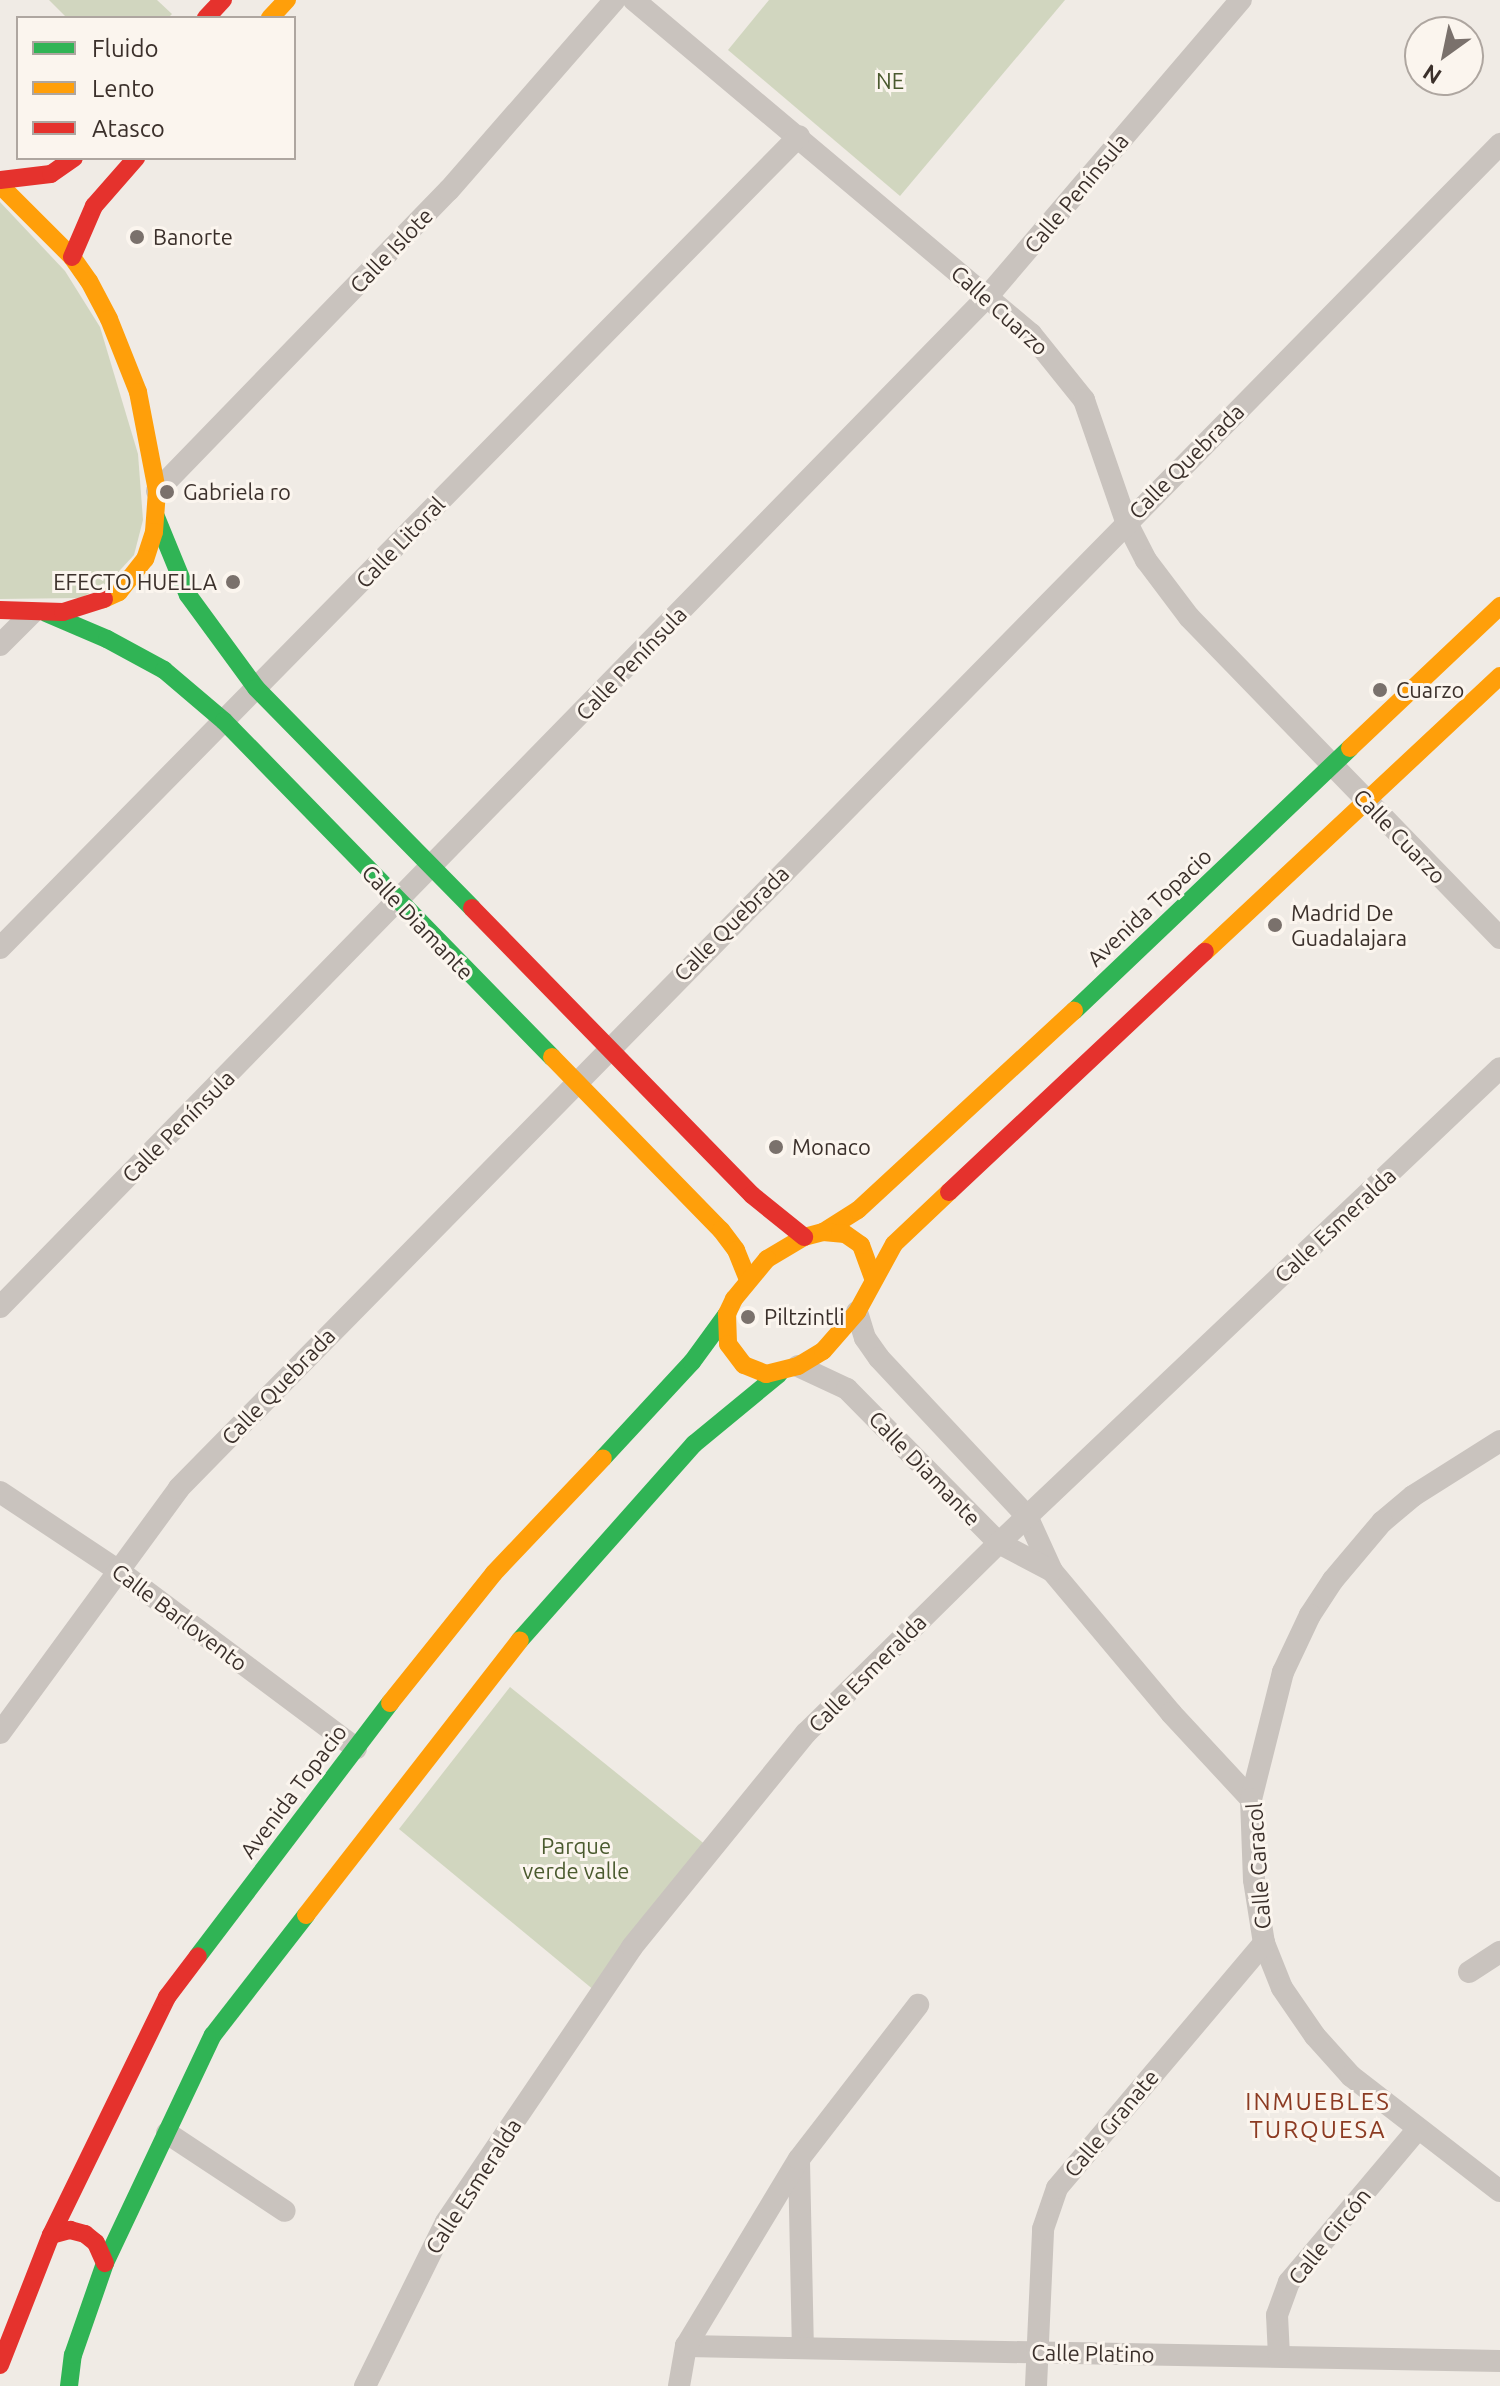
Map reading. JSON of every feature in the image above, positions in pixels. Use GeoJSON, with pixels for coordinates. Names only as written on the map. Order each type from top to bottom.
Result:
{"type":"FeatureCollection","features":[{"type":"Feature","properties":{"kind":"street"},"geometry":{"type":"LineString","coordinates":[[208,16],[223,0]]}},
{"type":"Feature","properties":{"kind":"street"},"geometry":{"type":"LineString","coordinates":[[272,16],[287,0]]}},
{"type":"Feature","properties":{"kind":"street","name":"Calle Islote"},"geometry":{"type":"LineString","coordinates":[[157,491],[449,190],[615,0]]}},
{"type":"Feature","properties":{"kind":"street","name":"Calle Cuarzo"},"geometry":{"type":"LineString","coordinates":[[634,0],[1031,334],[1084,400],[1126,521],[1146,560],[1189,617],[1500,938]]}},
{"type":"Feature","properties":{"kind":"street","name":"Calle Península"},"geometry":{"type":"LineString","coordinates":[[0,1307],[433,868],[987,297],[1241,0]]}},
{"type":"Feature","properties":{"kind":"street","name":"Calle Litoral"},"geometry":{"type":"LineString","coordinates":[[0,948],[799,136]]}},
{"type":"Feature","properties":{"kind":"street","name":"Calle Quebrada"},"geometry":{"type":"LineString","coordinates":[[0,1733],[179,1488],[607,1049],[1500,144]]}},
{"type":"Feature","properties":{"kind":"street"},"geometry":{"type":"LineString","coordinates":[[0,182],[51,174],[71,160]]}},
{"type":"Feature","properties":{"kind":"street"},"geometry":{"type":"LineString","coordinates":[[72,257],[94,206],[134,160]]}},
{"type":"Feature","properties":{"kind":"street"},"geometry":{"type":"LineString","coordinates":[[0,182],[72,257],[89,281],[125,354],[141,404],[157,491],[156,517],[145,559],[119,592],[81,608],[39,613],[0,610]]}},
{"type":"Feature","properties":{"kind":"street"},"geometry":{"type":"LineString","coordinates":[[156,517],[188,595],[256,688],[752,1195],[804,1237]]}},
{"type":"Feature","properties":{"kind":"street","name":"Avenida Topacio"},"geometry":{"type":"LineString","coordinates":[[823,1232],[858,1210],[1006,1076],[1500,606]]}},
{"type":"Feature","properties":{"kind":"street"},"geometry":{"type":"LineString","coordinates":[[0,645],[39,613]]}},
{"type":"Feature","properties":{"kind":"street","name":"Calle Diamante"},"geometry":{"type":"LineString","coordinates":[[39,613],[107,639],[164,670],[224,721],[574,1083],[721,1230],[736,1250],[748,1280]]}},
{"type":"Feature","properties":{"kind":"street"},"geometry":{"type":"LineString","coordinates":[[69,2386],[73,2355],[105,2263],[213,2035],[499,1665],[694,1444],[788,1370],[823,1351],[857,1312],[894,1244],[1500,676]]}},
{"type":"Feature","properties":{"kind":"street","name":"Calle Esmeralda"},"geometry":{"type":"LineString","coordinates":[[365,2386],[446,2222],[632,1947],[806,1733],[1027,1516],[1500,1068]]}},
{"type":"Feature","properties":{"kind":"street"},"geometry":{"type":"LineString","coordinates":[[788,1370],[755,1371],[734,1355],[728,1344],[727,1314],[748,1280],[767,1259],[804,1237],[823,1232],[845,1234],[861,1245],[869,1259],[873,1278]]}},
{"type":"Feature","properties":{"kind":"street","name":"Calle Diamante"},"geometry":{"type":"LineString","coordinates":[[857,1312],[865,1338],[879,1358],[1027,1516],[1052,1571],[1171,1713],[1251,1799]]}},
{"type":"Feature","properties":{"kind":"street","name":"Avenida Topacio"},"geometry":{"type":"LineString","coordinates":[[2,2351],[51,2235],[167,1997],[484,1584],[652,1407],[692,1362],[727,1314]]}},
{"type":"Feature","properties":{"kind":"street","name":"Calle Diamante"},"geometry":{"type":"LineString","coordinates":[[788,1370],[847,1389],[999,1543],[1052,1571]]}},
{"type":"Feature","properties":{"kind":"street","name":"Calle Caracol"},"geometry":{"type":"LineString","coordinates":[[1500,1441],[1413,1496],[1382,1522],[1333,1580],[1310,1615],[1283,1672],[1251,1799],[1254,1880],[1264,1943],[1282,1988],[1315,2036],[1351,2076],[1417,2130],[1500,2191]]}},
{"type":"Feature","properties":{"kind":"street","name":"Calle Barlovento"},"geometry":{"type":"LineString","coordinates":[[0,1492],[119,1571],[356,1748]]}},
{"type":"Feature","properties":{"kind":"street","name":"Calle Granate"},"geometry":{"type":"LineString","coordinates":[[1036,2386],[1043,2229],[1057,2188],[1264,1943]]}},
{"type":"Feature","properties":{"kind":"street"},"geometry":{"type":"LineString","coordinates":[[1469,1972],[1500,1952]]}},
{"type":"Feature","properties":{"kind":"street"},"geometry":{"type":"LineString","coordinates":[[679,2386],[686,2346],[799,2159],[918,2005]]}},
{"type":"Feature","properties":{"kind":"street","name":"Calle Circón"},"geometry":{"type":"LineString","coordinates":[[1279,2356],[1277,2315],[1289,2282],[1417,2130]]}},
{"type":"Feature","properties":{"kind":"street"},"geometry":{"type":"LineString","coordinates":[[167,2133],[285,2211]]}},
{"type":"Feature","properties":{"kind":"street"},"geometry":{"type":"LineString","coordinates":[[799,2159],[803,2348]]}},
{"type":"Feature","properties":{"kind":"street"},"geometry":{"type":"LineString","coordinates":[[51,2235],[70,2230],[85,2234],[96,2243],[105,2263]]}},
{"type":"Feature","properties":{"kind":"street","name":"Calle Platino"},"geometry":{"type":"LineString","coordinates":[[686,2346],[1500,2361]]}},
{"type":"Feature","properties":{"kind":"green space"},"geometry":{"type":"Polygon","coordinates":[[[49,0],[157,0],[172,14],[170,16],[65,16],[49,0]]]}},
{"type":"Feature","properties":{"kind":"green space","name":"NE"},"geometry":{"type":"Polygon","coordinates":[[[769,0],[1065,0],[900,196],[728,50],[769,0]]]}},
{"type":"Feature","properties":{"kind":"green space"},"geometry":{"type":"Polygon","coordinates":[[[0,202],[65,271],[100,327],[138,454],[143,520],[134,555],[110,581],[81,598],[0,599],[0,202]]]}},
{"type":"Feature","properties":{"kind":"green space","name":"Parque verde valle"},"geometry":{"type":"Polygon","coordinates":[[[510,1687],[712,1850],[595,1991],[399,1829],[510,1687]]]}},
{"type":"Feature","properties":{"kind":"traffic: fast"},"geometry":{"type":"LineString","coordinates":[[156,517],[188,595],[256,688],[472,908]]}},
{"type":"Feature","properties":{"kind":"traffic: fast"},"geometry":{"type":"LineString","coordinates":[[46,613],[107,639],[164,670],[224,721],[552,1057]]}},
{"type":"Feature","properties":{"kind":"traffic: fast"},"geometry":{"type":"LineString","coordinates":[[1074,1011],[1350,748]]}},
{"type":"Feature","properties":{"kind":"traffic: fast"},"geometry":{"type":"LineString","coordinates":[[603,1458],[692,1362],[727,1314]]}},
{"type":"Feature","properties":{"kind":"traffic: fast"},"geometry":{"type":"LineString","coordinates":[[520,1640],[694,1444],[779,1374]]}},
{"type":"Feature","properties":{"kind":"traffic: fast"},"geometry":{"type":"LineString","coordinates":[[198,1956],[390,1703]]}},
{"type":"Feature","properties":{"kind":"traffic: fast"},"geometry":{"type":"LineString","coordinates":[[69,2386],[73,2355],[105,2263],[213,2035],[306,1915]]}},
{"type":"Feature","properties":{"kind":"traffic: slow"},"geometry":{"type":"LineString","coordinates":[[272,16],[287,0]]}},
{"type":"Feature","properties":{"kind":"traffic: slow"},"geometry":{"type":"LineString","coordinates":[[0,185],[72,257],[89,281],[109,319],[138,392],[157,491],[154,532],[145,559],[119,592],[104,599]]}},
{"type":"Feature","properties":{"kind":"traffic: slow"},"geometry":{"type":"LineString","coordinates":[[1350,748],[1500,606]]}},
{"type":"Feature","properties":{"kind":"traffic: slow"},"geometry":{"type":"LineString","coordinates":[[1205,952],[1500,676]]}},
{"type":"Feature","properties":{"kind":"traffic: slow"},"geometry":{"type":"LineString","coordinates":[[823,1232],[858,1210],[1074,1011]]}},
{"type":"Feature","properties":{"kind":"traffic: slow"},"geometry":{"type":"LineString","coordinates":[[552,1057],[721,1230],[736,1250],[748,1280]]}},
{"type":"Feature","properties":{"kind":"traffic: slow"},"geometry":{"type":"LineString","coordinates":[[873,1278],[861,1245],[845,1234],[823,1232],[804,1237],[767,1259],[734,1299],[727,1314],[728,1344],[744,1365],[766,1374],[798,1366],[823,1351],[857,1312],[894,1244],[949,1192]]}},
{"type":"Feature","properties":{"kind":"traffic: slow"},"geometry":{"type":"LineString","coordinates":[[390,1703],[494,1573],[603,1458]]}},
{"type":"Feature","properties":{"kind":"traffic: slow"},"geometry":{"type":"LineString","coordinates":[[306,1915],[520,1640]]}},
{"type":"Feature","properties":{"kind":"traffic: jam"},"geometry":{"type":"LineString","coordinates":[[208,16],[223,0]]}},
{"type":"Feature","properties":{"kind":"traffic: jam"},"geometry":{"type":"LineString","coordinates":[[0,180],[51,174],[71,160]]}},
{"type":"Feature","properties":{"kind":"traffic: jam"},"geometry":{"type":"LineString","coordinates":[[72,257],[94,206],[134,160]]}},
{"type":"Feature","properties":{"kind":"traffic: jam"},"geometry":{"type":"LineString","coordinates":[[0,610],[63,612],[104,599]]}},
{"type":"Feature","properties":{"kind":"traffic: jam"},"geometry":{"type":"LineString","coordinates":[[472,908],[752,1195],[804,1237]]}},
{"type":"Feature","properties":{"kind":"traffic: jam"},"geometry":{"type":"LineString","coordinates":[[949,1192],[1205,952]]}},
{"type":"Feature","properties":{"kind":"traffic: jam"},"geometry":{"type":"LineString","coordinates":[[0,2365],[51,2235],[167,1997],[198,1956]]}},
{"type":"Feature","properties":{"kind":"traffic: jam"},"geometry":{"type":"LineString","coordinates":[[51,2235],[70,2230],[85,2234],[96,2243],[105,2263]]}},
{"type":"Feature","properties":{"kind":"place","name":"Banorte"},"geometry":{"type":"Point","coordinates":[137,237]}},
{"type":"Feature","properties":{"kind":"place","name":"Gabriela ro"},"geometry":{"type":"Point","coordinates":[167,492]}},
{"type":"Feature","properties":{"kind":"place","name":"EFECTO HUELLA"},"geometry":{"type":"Point","coordinates":[233,582]}},
{"type":"Feature","properties":{"kind":"place","name":"Cuarzo"},"geometry":{"type":"Point","coordinates":[1380,690]}},
{"type":"Feature","properties":{"kind":"place","name":"Madrid De Guadalajara"},"geometry":{"type":"Point","coordinates":[1275,925]}},
{"type":"Feature","properties":{"kind":"place","name":"Monaco"},"geometry":{"type":"Point","coordinates":[776,1147]}},
{"type":"Feature","properties":{"kind":"place","name":"Piltzintli"},"geometry":{"type":"Point","coordinates":[748,1317]}},
{"type":"Feature","properties":{"kind":"district","name":"INMUEBLES TURQUESA"},"geometry":{"type":"Point","coordinates":[1318,2116]}}]}
